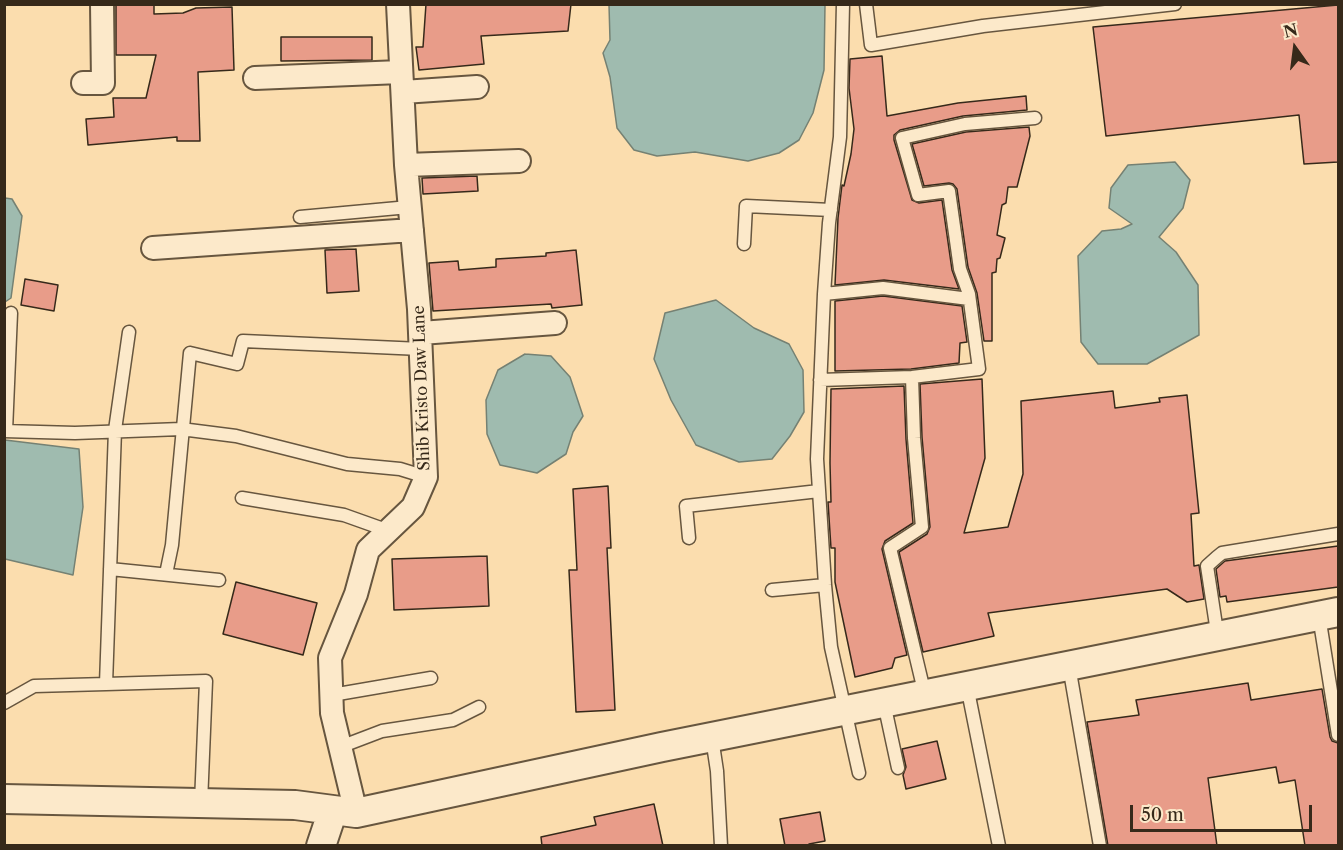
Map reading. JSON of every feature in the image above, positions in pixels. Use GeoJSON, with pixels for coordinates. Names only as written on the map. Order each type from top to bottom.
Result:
{"type":"FeatureCollection","features":[{"type":"Feature","properties":{"kind":"street"},"geometry":{"type":"LineString","coordinates":[[83,83],[103,84],[102,4]]}},
{"type":"Feature","properties":{"kind":"street","name":"Shib Kristo Daw Lane"},"geometry":{"type":"LineString","coordinates":[[344,811],[340,747],[332,713],[330,658],[356,594],[368,550],[413,507],[426,477],[421,341],[406,165],[398,4]]}},
{"type":"Feature","properties":{"kind":"street"},"geometry":{"type":"LineString","coordinates":[[255,78],[402,82],[477,87]]}},
{"type":"Feature","properties":{"kind":"street"},"geometry":{"type":"LineString","coordinates":[[406,165],[519,161]]}},
{"type":"Feature","properties":{"kind":"street"},"geometry":{"type":"LineString","coordinates":[[153,248],[412,230]]}},
{"type":"Feature","properties":{"kind":"street"},"geometry":{"type":"LineString","coordinates":[[421,341],[555,323]]}},
{"type":"Feature","properties":{"kind":"street"},"geometry":{"type":"LineString","coordinates":[[4,799],[295,805],[344,811],[1329,614]]}},
{"type":"Feature","properties":{"kind":"street"},"geometry":{"type":"LineString","coordinates":[[321,846],[344,811]]}},
{"type":"Feature","properties":{"kind":"lane"},"geometry":{"type":"LineString","coordinates":[[843,4],[840,137],[824,294],[818,459],[831,647],[860,773]]}},
{"type":"Feature","properties":{"kind":"lane"},"geometry":{"type":"LineString","coordinates":[[866,4],[871,45],[983,26],[1175,4]]}},
{"type":"Feature","properties":{"kind":"lane"},"geometry":{"type":"LineString","coordinates":[[820,380],[912,377],[979,369],[969,299],[960,270],[949,191],[918,195],[902,138],[965,124],[1035,118]]}},
{"type":"Feature","properties":{"kind":"lane"},"geometry":{"type":"LineString","coordinates":[[744,244],[746,206],[831,210]]}},
{"type":"Feature","properties":{"kind":"lane"},"geometry":{"type":"LineString","coordinates":[[300,217],[409,207]]}},
{"type":"Feature","properties":{"kind":"lane"},"geometry":{"type":"LineString","coordinates":[[824,294],[884,288],[969,299]]}},
{"type":"Feature","properties":{"kind":"lane"},"geometry":{"type":"LineString","coordinates":[[11,313],[5,431],[75,433],[181,429],[236,436],[347,464],[400,469],[426,477]]}},
{"type":"Feature","properties":{"kind":"lane"},"geometry":{"type":"LineString","coordinates":[[106,684],[115,430],[129,332]]}},
{"type":"Feature","properties":{"kind":"lane"},"geometry":{"type":"LineString","coordinates":[[166,574],[172,545],[181,429],[190,353],[237,364],[243,341],[421,341]]}},
{"type":"Feature","properties":{"kind":"lane"},"geometry":{"type":"LineString","coordinates":[[912,377],[914,438],[922,527],[890,548],[925,695]]}},
{"type":"Feature","properties":{"kind":"lane"},"geometry":{"type":"LineString","coordinates":[[688,538],[686,506],[819,490]]}},
{"type":"Feature","properties":{"kind":"lane"},"geometry":{"type":"LineString","coordinates":[[242,498],[344,515],[389,531]]}},
{"type":"Feature","properties":{"kind":"lane"},"geometry":{"type":"LineString","coordinates":[[1220,636],[1217,632],[1207,566],[1217,557],[1222,553],[1338,534]]}},
{"type":"Feature","properties":{"kind":"lane"},"geometry":{"type":"LineString","coordinates":[[110,569],[219,580]]}},
{"type":"Feature","properties":{"kind":"lane"},"geometry":{"type":"LineString","coordinates":[[772,590],[825,585]]}},
{"type":"Feature","properties":{"kind":"lane"},"geometry":{"type":"LineString","coordinates":[[1329,614],[1338,735]]}},
{"type":"Feature","properties":{"kind":"lane"},"geometry":{"type":"LineString","coordinates":[[1069,666],[1100,846]]}},
{"type":"Feature","properties":{"kind":"lane"},"geometry":{"type":"LineString","coordinates":[[332,695],[431,678]]}},
{"type":"Feature","properties":{"kind":"lane"},"geometry":{"type":"LineString","coordinates":[[4,703],[34,686],[206,681],[201,803]]}},
{"type":"Feature","properties":{"kind":"lane"},"geometry":{"type":"LineString","coordinates":[[967,686],[999,846]]}},
{"type":"Feature","properties":{"kind":"lane"},"geometry":{"type":"LineString","coordinates":[[884,703],[898,768]]}},
{"type":"Feature","properties":{"kind":"lane"},"geometry":{"type":"LineString","coordinates":[[340,747],[381,731],[453,720],[479,707]]}},
{"type":"Feature","properties":{"kind":"lane"},"geometry":{"type":"LineString","coordinates":[[712,738],[717,771],[721,846]]}},
{"type":"Feature","properties":{"kind":"shaded area"},"geometry":{"type":"Polygon","coordinates":[[[609,5],[825,5],[824,70],[813,113],[799,140],[779,153],[748,161],[695,152],[657,156],[634,150],[617,128],[610,77],[603,53],[610,40],[609,5]]]}},
{"type":"Feature","properties":{"kind":"shaded area"},"geometry":{"type":"Polygon","coordinates":[[[1175,162],[1190,180],[1183,208],[1159,237],[1176,252],[1198,285],[1199,335],[1147,364],[1098,364],[1081,342],[1078,256],[1102,231],[1121,229],[1132,224],[1109,208],[1111,188],[1128,165],[1175,162]]]}},
{"type":"Feature","properties":{"kind":"shaded area"},"geometry":{"type":"Polygon","coordinates":[[[5,198],[12,199],[22,216],[11,298],[5,302],[5,198]]]}},
{"type":"Feature","properties":{"kind":"shaded area"},"geometry":{"type":"Polygon","coordinates":[[[716,300],[754,328],[789,344],[803,370],[804,412],[790,436],[772,459],[739,462],[696,445],[671,400],[654,359],[665,313],[716,300]]]}},
{"type":"Feature","properties":{"kind":"shaded area"},"geometry":{"type":"Polygon","coordinates":[[[525,354],[551,356],[570,377],[583,416],[573,432],[566,454],[537,473],[500,465],[487,434],[486,400],[498,370],[525,354]]]}},
{"type":"Feature","properties":{"kind":"shaded area"},"geometry":{"type":"Polygon","coordinates":[[[5,440],[79,449],[83,507],[73,575],[5,559],[5,440]]]}},
{"type":"Feature","properties":{"kind":"building"},"geometry":{"type":"Polygon","coordinates":[[[116,4],[154,4],[154,14],[183,13],[196,8],[232,7],[234,70],[198,72],[200,141],[177,141],[177,137],[88,145],[86,119],[114,117],[113,98],[146,98],[156,55],[116,55],[116,4]]]}},
{"type":"Feature","properties":{"kind":"building"},"geometry":{"type":"Polygon","coordinates":[[[426,4],[571,4],[568,31],[481,36],[484,64],[419,70],[416,47],[423,47],[426,4]]]}},
{"type":"Feature","properties":{"kind":"building"},"geometry":{"type":"Polygon","coordinates":[[[1338,5],[1338,162],[1304,164],[1299,115],[1106,136],[1093,27],[1338,5]]]}},
{"type":"Feature","properties":{"kind":"building"},"geometry":{"type":"Polygon","coordinates":[[[281,37],[372,37],[372,60],[281,61],[281,37]]]}},
{"type":"Feature","properties":{"kind":"building"},"geometry":{"type":"Polygon","coordinates":[[[882,56],[887,116],[958,103],[1026,96],[1027,110],[963,116],[900,130],[894,135],[912,200],[919,203],[942,200],[952,270],[959,289],[884,280],[835,285],[842,185],[844,186],[851,154],[854,129],[849,88],[850,59],[882,56]]]}},
{"type":"Feature","properties":{"kind":"building"},"geometry":{"type":"Polygon","coordinates":[[[1029,127],[1030,136],[1017,187],[1008,187],[1006,203],[1002,205],[997,235],[1005,238],[1000,258],[997,259],[996,272],[992,273],[992,341],[984,341],[977,293],[968,267],[957,189],[949,183],[924,186],[912,144],[966,132],[1029,127]]]}},
{"type":"Feature","properties":{"kind":"building"},"geometry":{"type":"Polygon","coordinates":[[[477,176],[478,191],[423,194],[422,178],[477,176]]]}},
{"type":"Feature","properties":{"kind":"building"},"geometry":{"type":"Polygon","coordinates":[[[356,249],[359,291],[327,293],[325,250],[356,249]]]}},
{"type":"Feature","properties":{"kind":"building"},"geometry":{"type":"Polygon","coordinates":[[[576,250],[582,305],[552,308],[551,304],[433,311],[429,263],[458,261],[459,270],[496,267],[496,259],[546,256],[546,253],[576,250]]]}},
{"type":"Feature","properties":{"kind":"building"},"geometry":{"type":"Polygon","coordinates":[[[25,279],[58,285],[54,311],[21,305],[25,279]]]}},
{"type":"Feature","properties":{"kind":"building"},"geometry":{"type":"Polygon","coordinates":[[[883,296],[962,306],[967,342],[960,343],[959,363],[911,369],[835,371],[835,301],[883,296]]]}},
{"type":"Feature","properties":{"kind":"building"},"geometry":{"type":"Polygon","coordinates":[[[982,379],[985,458],[964,533],[1008,527],[1023,474],[1021,401],[1113,391],[1115,408],[1160,402],[1159,398],[1187,395],[1199,513],[1191,514],[1194,566],[1199,565],[1204,599],[1187,602],[1167,589],[988,613],[994,636],[923,652],[899,552],[927,534],[930,527],[920,384],[982,379]]]}},
{"type":"Feature","properties":{"kind":"building"},"geometry":{"type":"Polygon","coordinates":[[[904,386],[913,523],[885,541],[882,549],[907,655],[895,658],[892,668],[855,677],[835,582],[835,548],[831,548],[828,502],[831,502],[831,389],[904,386]]]}},
{"type":"Feature","properties":{"kind":"building"},"geometry":{"type":"Polygon","coordinates":[[[608,486],[611,548],[607,548],[615,710],[576,712],[569,570],[577,570],[573,489],[608,486]]]}},
{"type":"Feature","properties":{"kind":"building"},"geometry":{"type":"Polygon","coordinates":[[[1338,546],[1338,587],[1227,602],[1226,596],[1220,597],[1216,569],[1225,561],[1338,546]]]}},
{"type":"Feature","properties":{"kind":"building"},"geometry":{"type":"Polygon","coordinates":[[[487,556],[489,606],[394,610],[392,559],[487,556]]]}},
{"type":"Feature","properties":{"kind":"building"},"geometry":{"type":"Polygon","coordinates":[[[236,582],[317,603],[303,655],[223,634],[236,582]]]}},
{"type":"Feature","properties":{"kind":"building"},"geometry":{"type":"Polygon","coordinates":[[[1248,683],[1251,700],[1322,689],[1330,737],[1332,741],[1338,743],[1338,846],[1305,846],[1295,780],[1279,783],[1276,767],[1208,778],[1217,846],[1108,846],[1087,722],[1139,715],[1136,700],[1248,683]]]}},
{"type":"Feature","properties":{"kind":"building"},"geometry":{"type":"Polygon","coordinates":[[[937,741],[946,779],[906,789],[903,775],[906,767],[902,749],[937,741]]]}},
{"type":"Feature","properties":{"kind":"building"},"geometry":{"type":"Polygon","coordinates":[[[654,804],[663,846],[542,846],[541,837],[596,825],[594,817],[654,804]]]}},
{"type":"Feature","properties":{"kind":"building"},"geometry":{"type":"Polygon","coordinates":[[[820,812],[825,841],[809,844],[809,846],[785,846],[780,819],[820,812]]]}}]}
